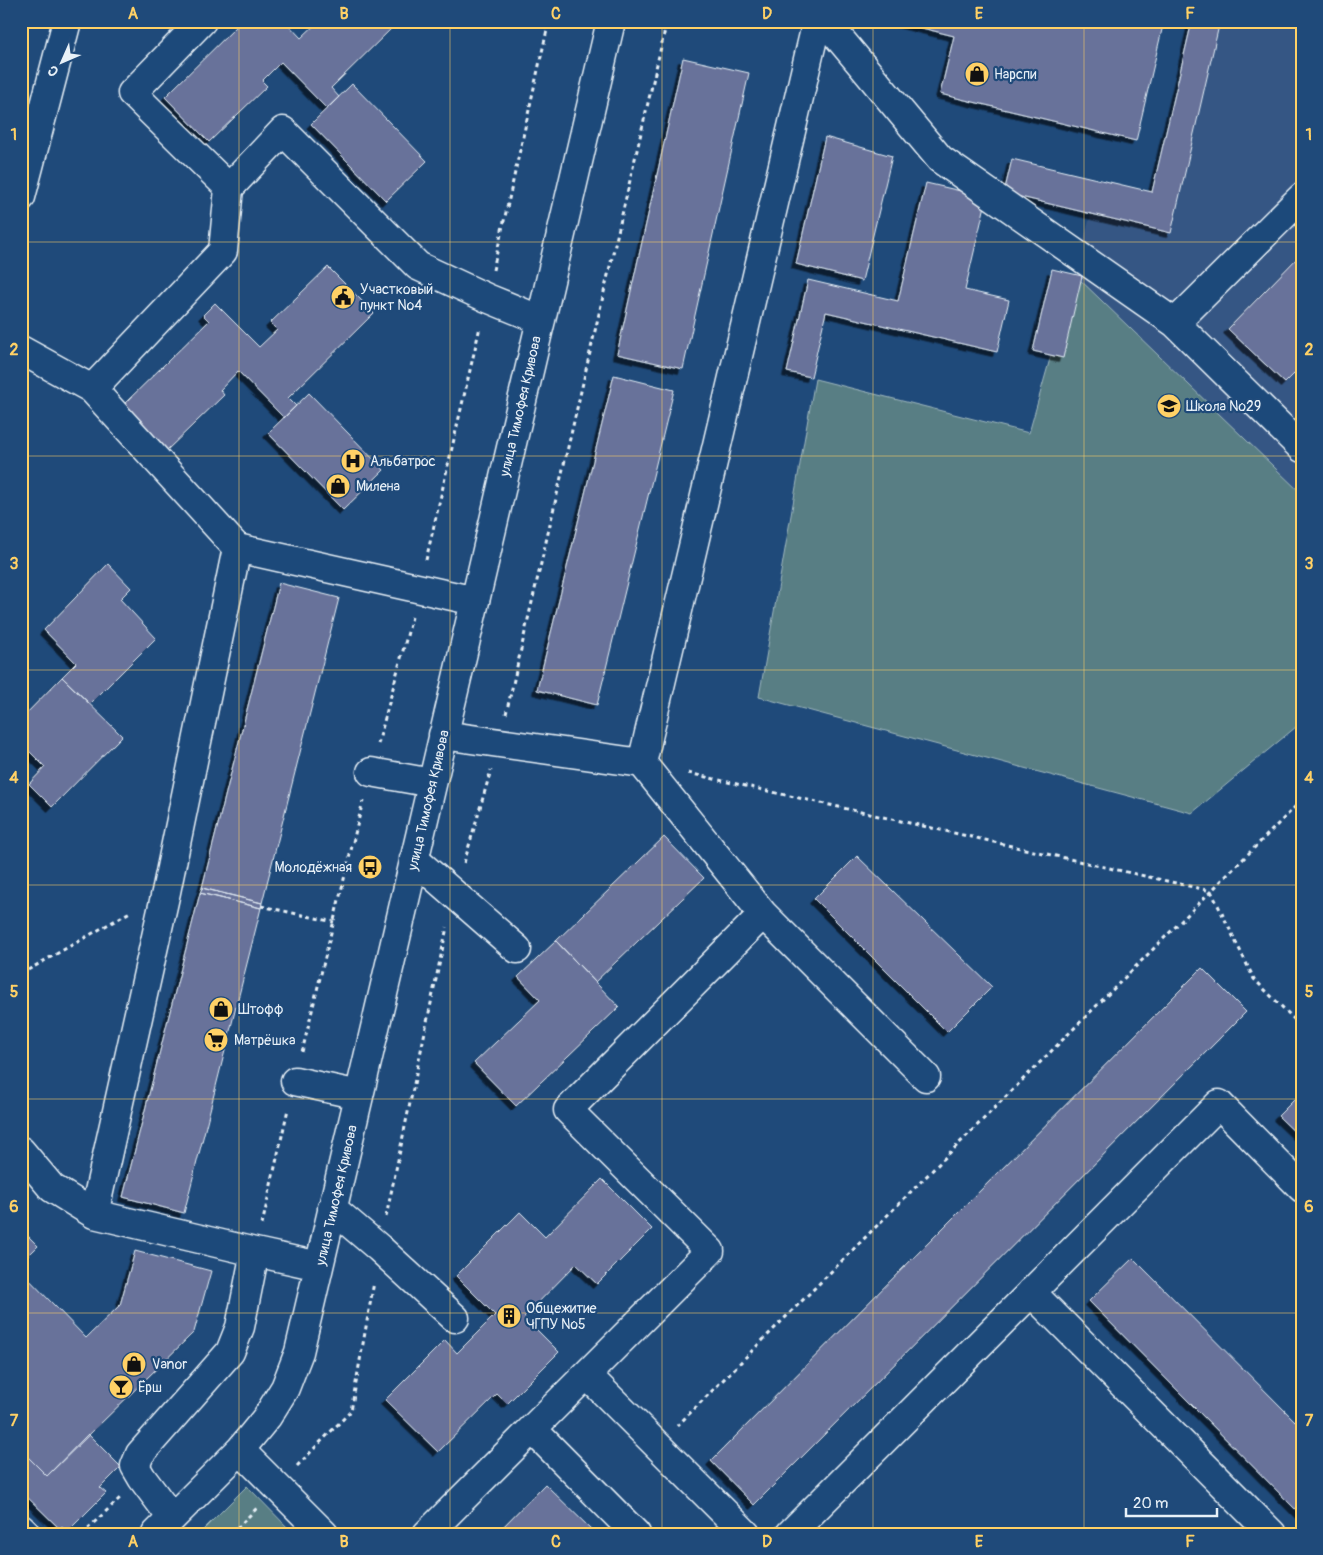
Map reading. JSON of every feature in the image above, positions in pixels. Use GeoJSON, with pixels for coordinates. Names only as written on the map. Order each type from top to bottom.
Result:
{"type":"FeatureCollection","features":[{"type":"Feature","properties":{"kind":"street"},"geometry":{"type":"LineString","coordinates":[[21,197],[68,21]]}},
{"type":"Feature","properties":{"kind":"street"},"geometry":{"type":"LineString","coordinates":[[202,21],[132,93],[229,188]]}},
{"type":"Feature","properties":{"kind":"street","name":"улица Тимофея Кривова"},"geometry":{"type":"LineString","coordinates":[[164,1526],[240,1450],[267,1417],[285,1388],[299,1352],[611,21]]}},
{"type":"Feature","properties":{"kind":"street"},"geometry":{"type":"LineString","coordinates":[[642,763],[817,21]]}},
{"type":"Feature","properties":{"kind":"street"},"geometry":{"type":"LineString","coordinates":[[825,21],[940,159],[1175,322],[1302,448]]}},
{"type":"Feature","properties":{"kind":"street"},"geometry":{"type":"LineString","coordinates":[[92,389],[223,251],[229,188],[283,131],[418,266],[487,298],[541,320]]}},
{"type":"Feature","properties":{"kind":"street"},"geometry":{"type":"LineString","coordinates":[[1175,322],[1302,198]]}},
{"type":"Feature","properties":{"kind":"street"},"geometry":{"type":"LineString","coordinates":[[21,350],[92,389],[237,548],[475,601]]}},
{"type":"Feature","properties":{"kind":"street"},"geometry":{"type":"LineString","coordinates":[[94,1214],[166,892],[237,548]]}},
{"type":"Feature","properties":{"kind":"street"},"geometry":{"type":"LineString","coordinates":[[443,736],[642,763],[763,914],[926,1077]]}},
{"type":"Feature","properties":{"kind":"street"},"geometry":{"type":"LineString","coordinates":[[370,772],[432,783]]}},
{"type":"Feature","properties":{"kind":"street"},"geometry":{"type":"LineString","coordinates":[[414,859],[517,948]]}},
{"type":"Feature","properties":{"kind":"street"},"geometry":{"type":"LineString","coordinates":[[426,1534],[710,1251],[568,1110],[763,914]]}},
{"type":"Feature","properties":{"kind":"street"},"geometry":{"type":"LineString","coordinates":[[295,1081],[359,1095]]}},
{"type":"Feature","properties":{"kind":"street"},"geometry":{"type":"LineString","coordinates":[[790,1534],[1219,1104],[1302,1188]]}},
{"type":"Feature","properties":{"kind":"street"},"geometry":{"type":"LineString","coordinates":[[21,1151],[52,1188],[94,1214],[319,1266]]}},
{"type":"Feature","properties":{"kind":"street"},"geometry":{"type":"LineString","coordinates":[[332,1208],[455,1318]]}},
{"type":"Feature","properties":{"kind":"street"},"geometry":{"type":"LineString","coordinates":[[164,1526],[135,1466],[140,1454],[230,1352],[240,1327],[255,1252]]}},
{"type":"Feature","properties":{"kind":"street"},"geometry":{"type":"LineString","coordinates":[[1031,1292],[1272,1534]]}},
{"type":"Feature","properties":{"kind":"street"},"geometry":{"type":"LineString","coordinates":[[586,1375],[746,1534]]}},
{"type":"Feature","properties":{"kind":"street"},"geometry":{"type":"LineString","coordinates":[[532,1429],[636,1534]]}},
{"type":"Feature","properties":{"kind":"street"},"geometry":{"type":"LineString","coordinates":[[240,1450],[324,1534]]}},
{"type":"Feature","properties":{"kind":"street"},"geometry":{"type":"LineString","coordinates":[[21,1529],[26,1534]]}},
{"type":"Feature","properties":{"kind":"path"},"geometry":{"type":"LineString","coordinates":[[255,1252],[370,772],[419,589],[549,21]]}},
{"type":"Feature","properties":{"kind":"path"},"geometry":{"type":"LineString","coordinates":[[642,763],[1210,891]]}},
{"type":"Feature","properties":{"kind":"path"},"geometry":{"type":"LineString","coordinates":[[658,1446],[1302,800]]}},
{"type":"Feature","properties":{"kind":"path"},"geometry":{"type":"LineString","coordinates":[[1210,891],[1254,979],[1302,1028]]}},
{"type":"Feature","properties":{"kind":"path"},"geometry":{"type":"LineString","coordinates":[[21,974],[166,892]]}},
{"type":"Feature","properties":{"kind":"path"},"geometry":{"type":"LineString","coordinates":[[261,906],[334,922]]}},
{"type":"Feature","properties":{"kind":"path"},"geometry":{"type":"LineString","coordinates":[[292,1472],[351,1412]]}},
{"type":"Feature","properties":{"kind":"path"},"geometry":{"type":"LineString","coordinates":[[82,1534],[142,1478]]}},
{"type":"Feature","properties":{"kind":"path"},"geometry":{"type":"LineString","coordinates":[[231,1534],[259,1506]]}},
{"type":"Feature","properties":{"kind":"shaded area","name":"Школа №29"},"geometry":{"type":"Polygon","coordinates":[[[1220,21],[1302,21],[1302,722],[1192,813],[759,697],[815,379],[1029,433],[1091,214],[1171,232],[1220,21]]]}},
{"type":"Feature","properties":{"kind":"green space","name":"Школа №29"},"geometry":{"type":"Polygon","coordinates":[[[1074,274],[1302,494],[1302,722],[1192,813],[759,697],[815,379],[1029,433],[1074,274]]]}},
{"type":"Feature","properties":{"kind":"green space"},"geometry":{"type":"Polygon","coordinates":[[[247,1486],[294,1534],[199,1534],[247,1486]]]}},
{"type":"Feature","properties":{"kind":"building"},"geometry":{"type":"Polygon","coordinates":[[[242,21],[285,21],[301,38],[319,21],[399,21],[331,88],[339,97],[327,109],[281,62],[262,81],[267,86],[209,142],[165,97],[242,21]]]}},
{"type":"Feature","properties":{"kind":"building"},"geometry":{"type":"Polygon","coordinates":[[[898,21],[1164,21],[1136,141],[940,94],[954,36],[898,21]]]}},
{"type":"Feature","properties":{"kind":"building"},"geometry":{"type":"Polygon","coordinates":[[[1192,21],[1220,21],[1171,233],[1004,193],[1012,159],[1152,192],[1192,21]]]}},
{"type":"Feature","properties":{"kind":"building"},"geometry":{"type":"Polygon","coordinates":[[[683,58],[749,73],[683,369],[617,354],[683,58]]]}},
{"type":"Feature","properties":{"kind":"building"},"geometry":{"type":"Polygon","coordinates":[[[352,84],[427,161],[386,201],[311,124],[352,84]]]}},
{"type":"Feature","properties":{"kind":"building"},"geometry":{"type":"Polygon","coordinates":[[[825,137],[892,156],[862,281],[796,264],[825,137]]]}},
{"type":"Feature","properties":{"kind":"building"},"geometry":{"type":"Polygon","coordinates":[[[926,183],[987,197],[965,290],[1009,300],[997,352],[826,312],[811,377],[787,372],[808,280],[898,301],[926,183]]]}},
{"type":"Feature","properties":{"kind":"building"},"geometry":{"type":"Polygon","coordinates":[[[1302,253],[1302,366],[1285,383],[1228,329],[1302,253]]]}},
{"type":"Feature","properties":{"kind":"building"},"geometry":{"type":"Polygon","coordinates":[[[328,267],[374,313],[288,398],[296,406],[284,418],[238,371],[220,390],[224,395],[166,451],[122,406],[209,321],[203,315],[215,303],[259,347],[277,330],[270,323],[328,267]]]}},
{"type":"Feature","properties":{"kind":"building"},"geometry":{"type":"Polygon","coordinates":[[[1052,269],[1082,276],[1063,358],[1033,351],[1052,269]]]}},
{"type":"Feature","properties":{"kind":"building"},"geometry":{"type":"Polygon","coordinates":[[[614,375],[674,390],[597,705],[537,690],[614,375]]]}},
{"type":"Feature","properties":{"kind":"building"},"geometry":{"type":"Polygon","coordinates":[[[309,393],[384,470],[343,510],[268,433],[309,393]]]}},
{"type":"Feature","properties":{"kind":"building"},"geometry":{"type":"Polygon","coordinates":[[[108,564],[131,588],[120,599],[156,638],[90,704],[62,677],[76,663],[44,630],[108,564]]]}},
{"type":"Feature","properties":{"kind":"building"},"geometry":{"type":"Polygon","coordinates":[[[279,583],[339,598],[262,903],[202,888],[279,583]]]}},
{"type":"Feature","properties":{"kind":"building"},"geometry":{"type":"Polygon","coordinates":[[[62,677],[122,736],[52,807],[29,784],[45,767],[21,743],[21,719],[62,677]]]}},
{"type":"Feature","properties":{"kind":"building"},"geometry":{"type":"Polygon","coordinates":[[[664,837],[704,878],[595,982],[556,941],[664,837]]]}},
{"type":"Feature","properties":{"kind":"building"},"geometry":{"type":"Polygon","coordinates":[[[857,856],[992,987],[947,1032],[814,899],[857,856]]]}},
{"type":"Feature","properties":{"kind":"building"},"geometry":{"type":"Polygon","coordinates":[[[202,888],[262,903],[261,908],[200,893],[202,888]]]}},
{"type":"Feature","properties":{"kind":"building"},"geometry":{"type":"Polygon","coordinates":[[[200,893],[261,908],[184,1213],[123,1197],[200,893]]]}},
{"type":"Feature","properties":{"kind":"building"},"geometry":{"type":"Polygon","coordinates":[[[556,941],[619,1007],[516,1106],[474,1063],[540,1000],[518,977],[556,941]]]}},
{"type":"Feature","properties":{"kind":"building"},"geometry":{"type":"Polygon","coordinates":[[[1202,968],[1246,1012],[754,1505],[711,1461],[1202,968]]]}},
{"type":"Feature","properties":{"kind":"building"},"geometry":{"type":"Polygon","coordinates":[[[1302,1092],[1302,1139],[1278,1116],[1302,1092]]]}},
{"type":"Feature","properties":{"kind":"building","name":"Общежитие ЧГПУ №5"},"geometry":{"type":"Polygon","coordinates":[[[602,1179],[652,1229],[597,1284],[576,1264],[524,1317],[559,1352],[507,1404],[497,1394],[438,1452],[385,1400],[445,1340],[457,1353],[495,1315],[456,1276],[520,1212],[545,1237],[602,1179]]]}},
{"type":"Feature","properties":{"kind":"building"},"geometry":{"type":"Polygon","coordinates":[[[21,1229],[38,1246],[21,1263],[21,1229]]]}},
{"type":"Feature","properties":{"kind":"building"},"geometry":{"type":"Polygon","coordinates":[[[135,1251],[211,1271],[194,1332],[47,1476],[21,1450],[21,1271],[86,1338],[120,1305],[135,1251]]]}},
{"type":"Feature","properties":{"kind":"building"},"geometry":{"type":"Polygon","coordinates":[[[1133,1258],[1302,1428],[1302,1516],[1089,1301],[1133,1258]]]}},
{"type":"Feature","properties":{"kind":"building"},"geometry":{"type":"Polygon","coordinates":[[[88,1434],[121,1467],[100,1488],[106,1493],[67,1532],[62,1527],[60,1529],[21,1491],[21,1450],[47,1476],[88,1434]]]}},
{"type":"Feature","properties":{"kind":"building"},"geometry":{"type":"Polygon","coordinates":[[[545,1484],[596,1534],[496,1534],[545,1484]]]}},
{"type":"Feature","properties":{"kind":"place","name":"Нарспи"},"geometry":{"type":"Point","coordinates":[977,74]}},
{"type":"Feature","properties":{"kind":"place","name":"Участковый пункт №4"},"geometry":{"type":"Point","coordinates":[343,297]}},
{"type":"Feature","properties":{"kind":"place","name":"Школа №29"},"geometry":{"type":"Point","coordinates":[1169,406]}},
{"type":"Feature","properties":{"kind":"place","name":"Альбатрос"},"geometry":{"type":"Point","coordinates":[353,461]}},
{"type":"Feature","properties":{"kind":"place","name":"Милена"},"geometry":{"type":"Point","coordinates":[338,486]}},
{"type":"Feature","properties":{"kind":"place","name":"Молодёжная"},"geometry":{"type":"Point","coordinates":[370,867]}},
{"type":"Feature","properties":{"kind":"place","name":"Штофф"},"geometry":{"type":"Point","coordinates":[221,1009]}},
{"type":"Feature","properties":{"kind":"place","name":"Матрёшка"},"geometry":{"type":"Point","coordinates":[216,1040]}},
{"type":"Feature","properties":{"kind":"place","name":"Общежитие ЧГПУ №5"},"geometry":{"type":"Point","coordinates":[509,1316]}},
{"type":"Feature","properties":{"kind":"place","name":"Vanor"},"geometry":{"type":"Point","coordinates":[134,1364]}},
{"type":"Feature","properties":{"kind":"place","name":"Ёрш"},"geometry":{"type":"Point","coordinates":[121,1387]}}]}
